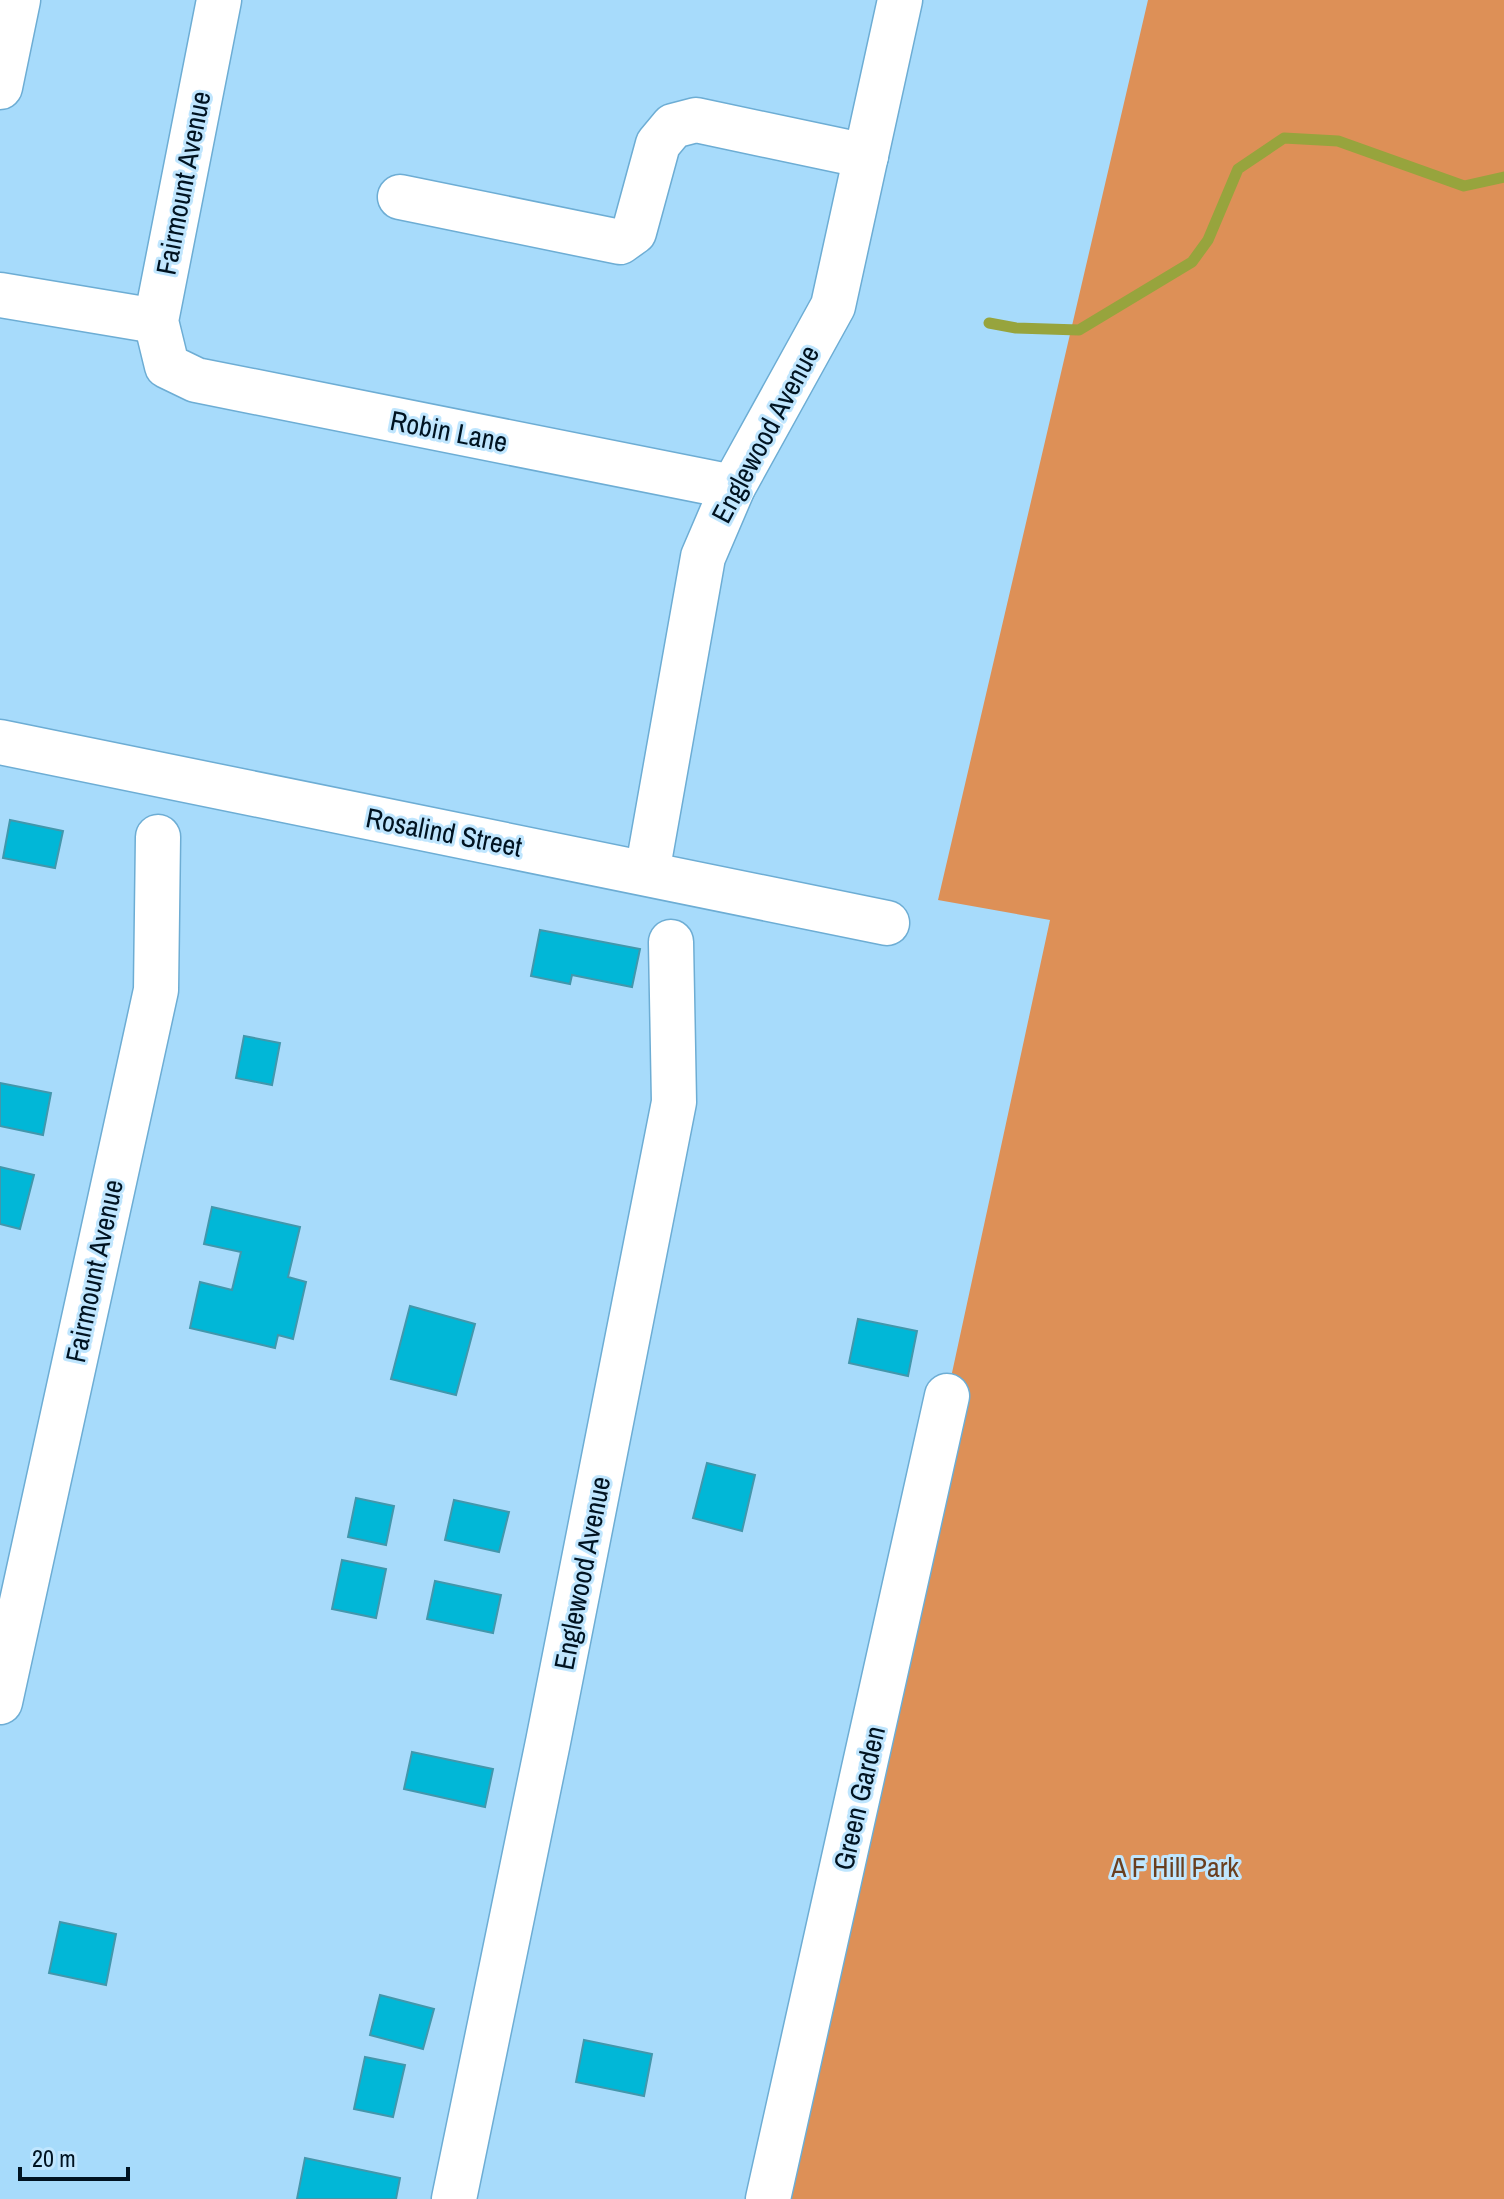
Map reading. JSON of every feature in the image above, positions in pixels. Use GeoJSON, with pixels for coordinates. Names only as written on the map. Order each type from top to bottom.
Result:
{"type":"FeatureCollection","features":[{"type":"Feature","properties":{"kind":"street"},"geometry":{"type":"LineString","coordinates":[[0,87],[18,0]]}},
{"type":"Feature","properties":{"kind":"street","name":"Fairmount Avenue"},"geometry":{"type":"LineString","coordinates":[[167,366],[156,321],[219,0]]}},
{"type":"Feature","properties":{"kind":"street","name":"Englewood Avenue"},"geometry":{"type":"LineString","coordinates":[[647,873],[703,557],[733,487],[833,306],[900,0]]}},
{"type":"Feature","properties":{"kind":"street"},"geometry":{"type":"LineString","coordinates":[[400,197],[620,242],[634,232],[658,144],[673,126],[696,120],[866,156]]}},
{"type":"Feature","properties":{"kind":"street"},"geometry":{"type":"LineString","coordinates":[[0,295],[156,321]]}},
{"type":"Feature","properties":{"kind":"street","name":"Robin Lane"},"geometry":{"type":"LineString","coordinates":[[167,366],[196,380],[733,487]]}},
{"type":"Feature","properties":{"kind":"street","name":"Rosalind Street"},"geometry":{"type":"LineString","coordinates":[[0,742],[887,923]]}},
{"type":"Feature","properties":{"kind":"street","name":"Fairmount Avenue"},"geometry":{"type":"LineString","coordinates":[[0,1702],[156,990],[158,837]]}},
{"type":"Feature","properties":{"kind":"street","name":"Englewood Avenue"},"geometry":{"type":"LineString","coordinates":[[454,2199],[552,1727],[674,1102],[671,942]]}},
{"type":"Feature","properties":{"kind":"street","name":"Green Garden"},"geometry":{"type":"LineString","coordinates":[[768,2199],[947,1396]]}},
{"type":"Feature","properties":{"kind":"green space","name":"A F Hill Park"},"geometry":{"type":"Polygon","coordinates":[[[1148,0],[1504,0],[1504,2199],[761,2199],[947,1396],[1050,920],[938,900],[1148,0]]]}},
{"type":"Feature","properties":{"kind":"building"},"geometry":{"type":"Polygon","coordinates":[[[10,820],[63,831],[55,868],[3,858],[10,820]]]}},
{"type":"Feature","properties":{"kind":"building"},"geometry":{"type":"Polygon","coordinates":[[[540,930],[640,949],[632,987],[572,975],[570,984],[531,976],[540,930]]]}},
{"type":"Feature","properties":{"kind":"building"},"geometry":{"type":"Polygon","coordinates":[[[244,1036],[280,1043],[272,1085],[236,1078],[244,1036]]]}},
{"type":"Feature","properties":{"kind":"building"},"geometry":{"type":"Polygon","coordinates":[[[0,1083],[51,1093],[43,1135],[0,1126],[0,1083]]]}},
{"type":"Feature","properties":{"kind":"building"},"geometry":{"type":"Polygon","coordinates":[[[0,1167],[34,1175],[20,1229],[0,1224],[0,1167]]]}},
{"type":"Feature","properties":{"kind":"building"},"geometry":{"type":"Polygon","coordinates":[[[212,1207],[300,1227],[288,1277],[306,1282],[293,1339],[278,1335],[275,1348],[190,1328],[200,1282],[232,1290],[241,1252],[204,1244],[212,1207]]]}},
{"type":"Feature","properties":{"kind":"building"},"geometry":{"type":"Polygon","coordinates":[[[410,1306],[475,1324],[456,1395],[391,1379],[410,1306]]]}},
{"type":"Feature","properties":{"kind":"building"},"geometry":{"type":"Polygon","coordinates":[[[858,1319],[917,1331],[908,1376],[849,1363],[858,1319]]]}},
{"type":"Feature","properties":{"kind":"building"},"geometry":{"type":"Polygon","coordinates":[[[707,1463],[755,1475],[742,1531],[693,1518],[707,1463]]]}},
{"type":"Feature","properties":{"kind":"building"},"geometry":{"type":"Polygon","coordinates":[[[356,1498],[394,1506],[386,1545],[348,1537],[356,1498]]]}},
{"type":"Feature","properties":{"kind":"building"},"geometry":{"type":"Polygon","coordinates":[[[454,1500],[509,1512],[499,1552],[445,1540],[454,1500]]]}},
{"type":"Feature","properties":{"kind":"building"},"geometry":{"type":"Polygon","coordinates":[[[342,1560],[386,1569],[376,1618],[332,1609],[342,1560]]]}},
{"type":"Feature","properties":{"kind":"building"},"geometry":{"type":"Polygon","coordinates":[[[435,1581],[501,1595],[493,1633],[427,1619],[435,1581]]]}},
{"type":"Feature","properties":{"kind":"building"},"geometry":{"type":"Polygon","coordinates":[[[412,1752],[493,1769],[485,1807],[404,1789],[412,1752]]]}},
{"type":"Feature","properties":{"kind":"building"},"geometry":{"type":"Polygon","coordinates":[[[60,1922],[116,1934],[106,1985],[49,1973],[60,1922]]]}},
{"type":"Feature","properties":{"kind":"building"},"geometry":{"type":"Polygon","coordinates":[[[380,1995],[434,2009],[423,2049],[370,2035],[380,1995]]]}},
{"type":"Feature","properties":{"kind":"building"},"geometry":{"type":"Polygon","coordinates":[[[584,2040],[652,2054],[644,2096],[576,2082],[584,2040]]]}},
{"type":"Feature","properties":{"kind":"building"},"geometry":{"type":"Polygon","coordinates":[[[365,2057],[405,2065],[393,2117],[354,2109],[365,2057]]]}},
{"type":"Feature","properties":{"kind":"building"},"geometry":{"type":"Polygon","coordinates":[[[305,2158],[400,2178],[396,2199],[297,2199],[305,2158]]]}},
{"type":"Feature","properties":{"kind":"waterway"},"geometry":{"type":"LineString","coordinates":[[989,323],[1016,328],[1079,330],[1192,262],[1208,240],[1238,169],[1284,138],[1338,141],[1464,186],[1504,177]]}}]}
